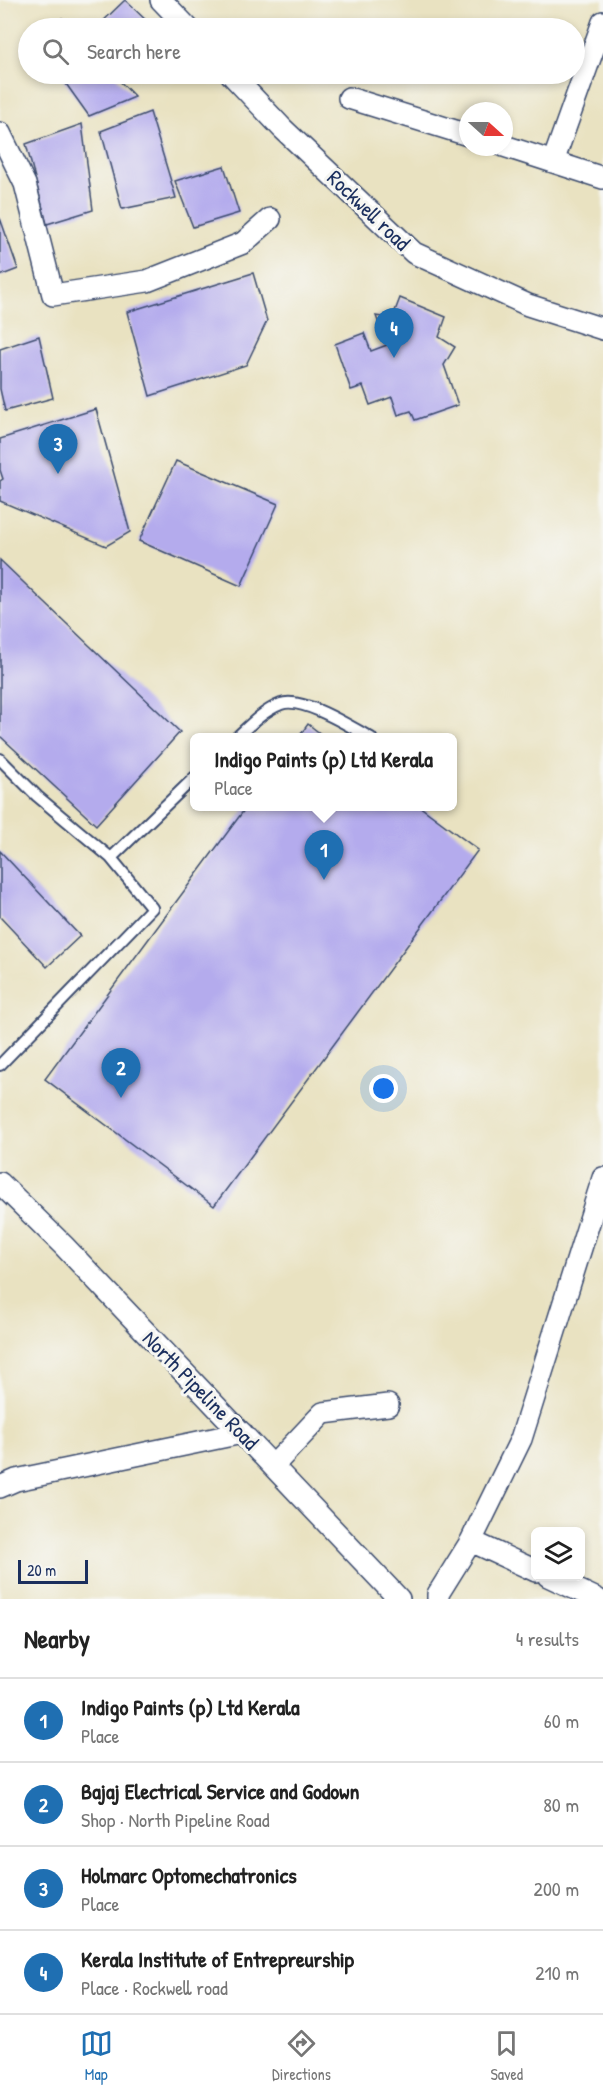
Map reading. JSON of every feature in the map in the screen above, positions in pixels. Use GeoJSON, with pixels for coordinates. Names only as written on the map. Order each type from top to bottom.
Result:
{"type":"FeatureCollection","features":[{"type":"Feature","properties":{"kind":"street"},"geometry":{"type":"LineString","coordinates":[[161,0],[178,18]]}},
{"type":"Feature","properties":{"kind":"street"},"geometry":{"type":"LineString","coordinates":[[585,72],[603,22]]}},
{"type":"Feature","properties":{"kind":"street","name":"Rockwell road"},"geometry":{"type":"LineString","coordinates":[[240,84],[282,128],[414,253],[528,305],[603,329]]}},
{"type":"Feature","properties":{"kind":"street"},"geometry":{"type":"LineString","coordinates":[[553,162],[581,84]]}},
{"type":"Feature","properties":{"kind":"street"},"geometry":{"type":"LineString","coordinates":[[349,98],[459,132]]}},
{"type":"Feature","properties":{"kind":"street"},"geometry":{"type":"LineString","coordinates":[[0,133],[25,184],[53,295],[147,281],[243,243],[270,219]]}},
{"type":"Feature","properties":{"kind":"street"},"geometry":{"type":"LineString","coordinates":[[513,149],[603,178]]}},
{"type":"Feature","properties":{"kind":"street"},"geometry":{"type":"LineString","coordinates":[[438,1599],[438,1594],[471,1541],[521,1439],[603,1178]]}},
{"type":"Feature","properties":{"kind":"street","name":"North Pipeline Road"},"geometry":{"type":"LineString","coordinates":[[0,1183],[64,1246],[399,1599]]}},
{"type":"Feature","properties":{"kind":"street"},"geometry":{"type":"LineString","coordinates":[[273,1466],[323,1413],[388,1405]]}},
{"type":"Feature","properties":{"kind":"street"},"geometry":{"type":"LineString","coordinates":[[0,1487],[16,1480],[242,1433]]}},
{"type":"Feature","properties":{"kind":"street"},"geometry":{"type":"LineString","coordinates":[[471,1541],[531,1568]]}},
{"type":"Feature","properties":{"kind":"street"},"geometry":{"type":"LineString","coordinates":[[559,1581],[597,1599]]}},
{"type":"Feature","properties":{"kind":"lane"},"geometry":{"type":"LineString","coordinates":[[241,733],[256,719],[283,703],[305,704],[361,733]]}},
{"type":"Feature","properties":{"kind":"lane"},"geometry":{"type":"LineString","coordinates":[[0,759],[37,796],[111,858],[152,908],[0,1065]]}},
{"type":"Feature","properties":{"kind":"lane"},"geometry":{"type":"LineString","coordinates":[[111,858],[190,782]]}},
{"type":"Feature","properties":{"kind":"building"},"geometry":{"type":"Polygon","coordinates":[[[125,0],[144,18],[106,18],[125,0]]]}},
{"type":"Feature","properties":{"kind":"building"},"geometry":{"type":"Polygon","coordinates":[[[66,84],[123,84],[135,97],[89,116],[66,84]]]}},
{"type":"Feature","properties":{"kind":"building"},"geometry":{"type":"Polygon","coordinates":[[[150,112],[176,198],[122,209],[101,131],[150,112]]]}},
{"type":"Feature","properties":{"kind":"building"},"geometry":{"type":"Polygon","coordinates":[[[82,124],[93,210],[47,224],[26,144],[82,124]]]}},
{"type":"Feature","properties":{"kind":"building"},"geometry":{"type":"Polygon","coordinates":[[[224,166],[239,213],[193,227],[175,181],[224,166]]]}},
{"type":"Feature","properties":{"kind":"building"},"geometry":{"type":"Polygon","coordinates":[[[0,218],[18,269],[0,276],[0,218]]]}},
{"type":"Feature","properties":{"kind":"building"},"geometry":{"type":"Polygon","coordinates":[[[253,273],[267,321],[246,365],[150,396],[127,312],[253,273]]]}},
{"type":"Feature","properties":{"kind":"building"},"geometry":{"type":"Polygon","coordinates":[[[400,298],[446,317],[439,337],[455,347],[444,365],[458,405],[415,420],[411,411],[398,415],[392,397],[370,405],[363,386],[351,390],[335,344],[364,333],[371,351],[387,345],[376,316],[392,319],[400,298]]]}},
{"type":"Feature","properties":{"kind":"building"},"geometry":{"type":"Polygon","coordinates":[[[39,336],[53,398],[5,411],[0,389],[0,349],[39,336]]]}},
{"type":"Feature","properties":{"kind":"building"},"geometry":{"type":"Polygon","coordinates":[[[96,409],[130,532],[106,546],[0,501],[0,481],[3,479],[0,470],[0,439],[96,409]]]}},
{"type":"Feature","properties":{"kind":"building"},"geometry":{"type":"Polygon","coordinates":[[[176,461],[278,504],[241,586],[139,541],[176,461]]]}},
{"type":"Feature","properties":{"kind":"building"},"geometry":{"type":"Polygon","coordinates":[[[0,560],[180,732],[96,825],[0,736],[0,560]]]}},
{"type":"Feature","properties":{"kind":"building"},"geometry":{"type":"Polygon","coordinates":[[[308,724],[320,733],[302,733],[308,724]]]}},
{"type":"Feature","properties":{"kind":"building"},"geometry":{"type":"Polygon","coordinates":[[[243,811],[426,811],[478,850],[214,1206],[45,1079],[243,811]]]}},
{"type":"Feature","properties":{"kind":"building"},"geometry":{"type":"Polygon","coordinates":[[[0,851],[80,936],[47,967],[0,917],[0,851]]]}},
{"type":"Feature","properties":{"kind":"place","name":"Kerala Institute of Entrepreurship"},"geometry":{"type":"Point","coordinates":[394,358]}},
{"type":"Feature","properties":{"kind":"place","name":"Holmarc Optomechatronics"},"geometry":{"type":"Point","coordinates":[58,474]}},
{"type":"Feature","properties":{"kind":"place","name":"Indigo Paints (p) Ltd Kerala"},"geometry":{"type":"Point","coordinates":[324,880]}},
{"type":"Feature","properties":{"kind":"place","name":"Bajaj Electrical Service and Godown"},"geometry":{"type":"Point","coordinates":[121,1098]}}]}
